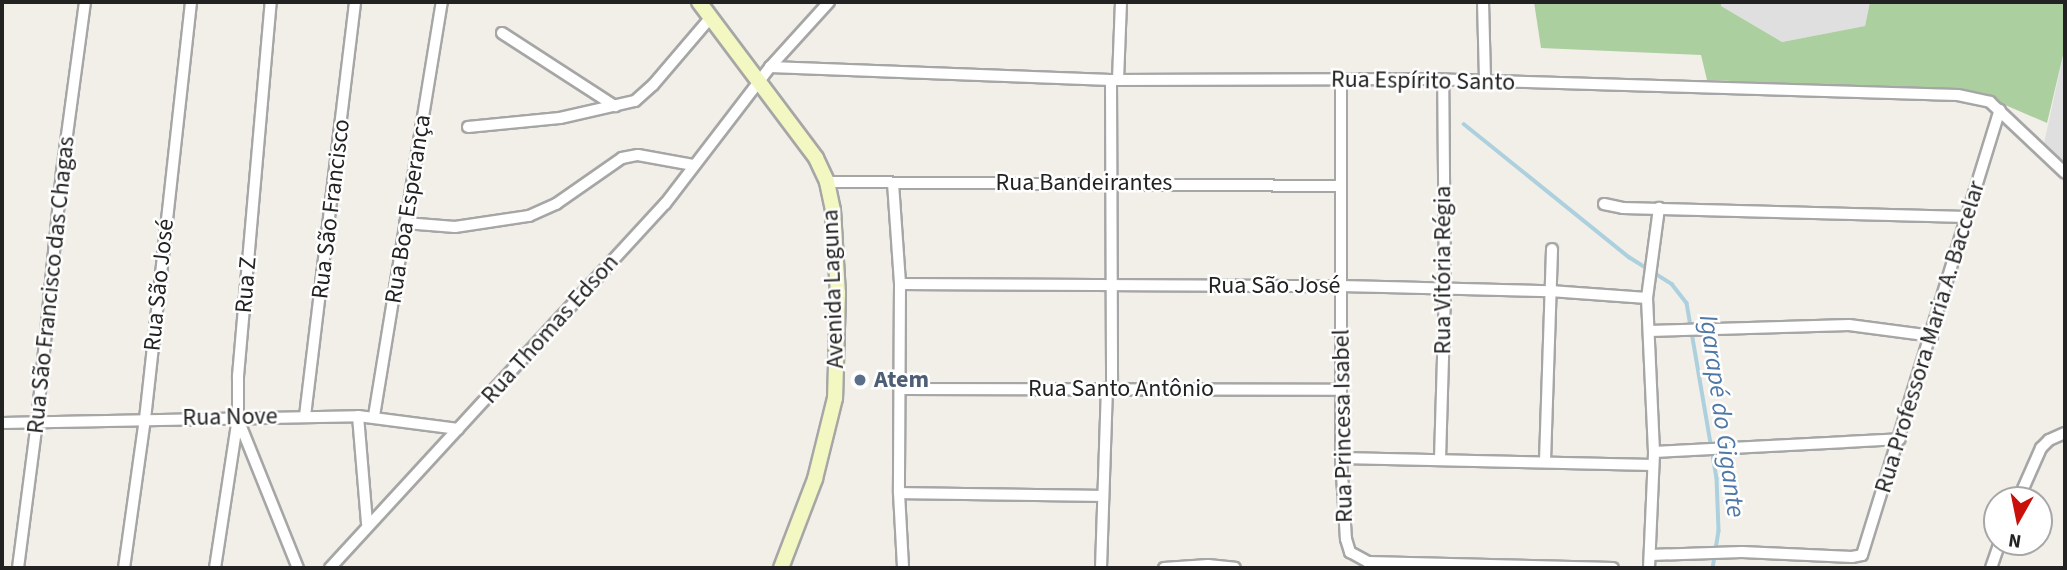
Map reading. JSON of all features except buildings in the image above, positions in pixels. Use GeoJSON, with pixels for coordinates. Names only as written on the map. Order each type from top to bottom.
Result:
{"type":"FeatureCollection","features":[{"type":"Feature","properties":{"kind":"main road","name":"Avenida Laguna"},"geometry":{"type":"LineString","coordinates":[[699,2],[816,158],[827,182],[837,241],[835,398],[815,479],[781,568]]}},
{"type":"Feature","properties":{"kind":"street","name":"Rua São Francisco das Chagas"},"geometry":{"type":"LineString","coordinates":[[18,568],[37,422],[59,199],[85,2]]}},
{"type":"Feature","properties":{"kind":"street","name":"Rua São José"},"geometry":{"type":"LineString","coordinates":[[124,568],[145,419],[191,2]]}},
{"type":"Feature","properties":{"kind":"street","name":"Rua Z"},"geometry":{"type":"LineString","coordinates":[[215,568],[238,417],[238,376],[271,2]]}},
{"type":"Feature","properties":{"kind":"street","name":"Rua São Francisco"},"geometry":{"type":"LineString","coordinates":[[305,416],[355,2]]}},
{"type":"Feature","properties":{"kind":"street","name":"Rua Boa Esperança"},"geometry":{"type":"LineString","coordinates":[[374,416],[442,2]]}},
{"type":"Feature","properties":{"kind":"street"},"geometry":{"type":"LineString","coordinates":[[758,79],[830,2]]}},
{"type":"Feature","properties":{"kind":"street"},"geometry":{"type":"LineString","coordinates":[[1101,568],[1102,496],[1109,388],[1109,182],[1121,2]]}},
{"type":"Feature","properties":{"kind":"street"},"geometry":{"type":"LineString","coordinates":[[1483,2],[1485,80]]}},
{"type":"Feature","properties":{"kind":"street"},"geometry":{"type":"LineString","coordinates":[[468,128],[519,124],[635,101],[653,85],[711,17]]}},
{"type":"Feature","properties":{"kind":"street"},"geometry":{"type":"LineString","coordinates":[[502,33],[615,106]]}},
{"type":"Feature","properties":{"kind":"street","name":"Rua Espírito Santo"},"geometry":{"type":"LineString","coordinates":[[770,67],[1114,80],[1485,80],[1958,95],[1990,102],[2065,173]]}},
{"type":"Feature","properties":{"kind":"street","name":"Rua Thomas Edson"},"geometry":{"type":"LineString","coordinates":[[330,568],[367,524],[664,204],[758,79]]}},
{"type":"Feature","properties":{"kind":"street","name":"Rua Princesa Isabel"},"geometry":{"type":"LineString","coordinates":[[1341,80],[1341,458],[1346,539],[1350,552],[1368,562],[1613,568]]}},
{"type":"Feature","properties":{"kind":"street","name":"Rua Vitória Régia"},"geometry":{"type":"LineString","coordinates":[[1440,459],[1445,289],[1443,80]]}},
{"type":"Feature","properties":{"kind":"street","name":"Rua Professora Maria A. Baccelar"},"geometry":{"type":"LineString","coordinates":[[1650,555],[1726,552],[1852,557],[1861,555],[1900,439],[2000,110]]}},
{"type":"Feature","properties":{"kind":"street"},"geometry":{"type":"LineString","coordinates":[[405,223],[455,227],[528,216],[555,204],[622,158],[638,155],[693,165]]}},
{"type":"Feature","properties":{"kind":"street","name":"Rua Bandeirantes"},"geometry":{"type":"LineString","coordinates":[[827,182],[1109,182],[1341,186]]}},
{"type":"Feature","properties":{"kind":"street"},"geometry":{"type":"LineString","coordinates":[[893,183],[900,284],[900,493],[904,568]]}},
{"type":"Feature","properties":{"kind":"street"},"geometry":{"type":"LineString","coordinates":[[1604,204],[1623,208],[1966,217]]}},
{"type":"Feature","properties":{"kind":"street"},"geometry":{"type":"LineString","coordinates":[[1648,568],[1654,452],[1647,298],[1659,208]]}},
{"type":"Feature","properties":{"kind":"street"},"geometry":{"type":"LineString","coordinates":[[1545,461],[1552,249]]}},
{"type":"Feature","properties":{"kind":"street","name":"Rua São José"},"geometry":{"type":"LineString","coordinates":[[900,284],[1340,286],[1550,291],[1647,298]]}},
{"type":"Feature","properties":{"kind":"street"},"geometry":{"type":"LineString","coordinates":[[1649,331],[1849,325],[1932,336]]}},
{"type":"Feature","properties":{"kind":"street","name":"Rua Santo Antônio"},"geometry":{"type":"LineString","coordinates":[[901,389],[1341,390]]}},
{"type":"Feature","properties":{"kind":"street"},"geometry":{"type":"LineString","coordinates":[[358,416],[367,524]]}},
{"type":"Feature","properties":{"kind":"street","name":"Rua Nove"},"geometry":{"type":"LineString","coordinates":[[2,423],[374,416],[458,429]]}},
{"type":"Feature","properties":{"kind":"street"},"geometry":{"type":"LineString","coordinates":[[238,417],[298,568]]}},
{"type":"Feature","properties":{"kind":"street"},"geometry":{"type":"LineString","coordinates":[[2024,486],[2041,448],[2049,440],[2065,433]]}},
{"type":"Feature","properties":{"kind":"street"},"geometry":{"type":"LineString","coordinates":[[1654,452],[1900,439]]}},
{"type":"Feature","properties":{"kind":"street"},"geometry":{"type":"LineString","coordinates":[[1341,458],[1653,465]]}},
{"type":"Feature","properties":{"kind":"street"},"geometry":{"type":"LineString","coordinates":[[900,493],[1102,496]]}},
{"type":"Feature","properties":{"kind":"street"},"geometry":{"type":"LineString","coordinates":[[1164,568],[1208,565],[1234,568]]}},
{"type":"Feature","properties":{"kind":"shaded area"},"geometry":{"type":"Polygon","coordinates":[[[1721,2],[1870,2],[1865,26],[1782,42],[1721,6],[1721,2]]]}},
{"type":"Feature","properties":{"kind":"shaded area"},"geometry":{"type":"Polygon","coordinates":[[[2065,47],[2065,164],[2043,148],[2065,47]]]}},
{"type":"Feature","properties":{"kind":"green space"},"geometry":{"type":"Polygon","coordinates":[[[1534,2],[1721,2],[1721,6],[1782,42],[1865,26],[1870,2],[2065,2],[2065,47],[2047,123],[1973,91],[1707,80],[1701,55],[1541,48],[1534,2]]]}},
{"type":"Feature","properties":{"kind":"waterway","name":"Igarapé do Gigante"},"geometry":{"type":"LineString","coordinates":[[1464,124],[1629,257],[1672,284],[1687,303],[1717,478],[1719,531],[1713,568]]}},
{"type":"Feature","properties":{"kind":"place","name":"Atem"},"geometry":{"type":"Point","coordinates":[860,380]}}]}
